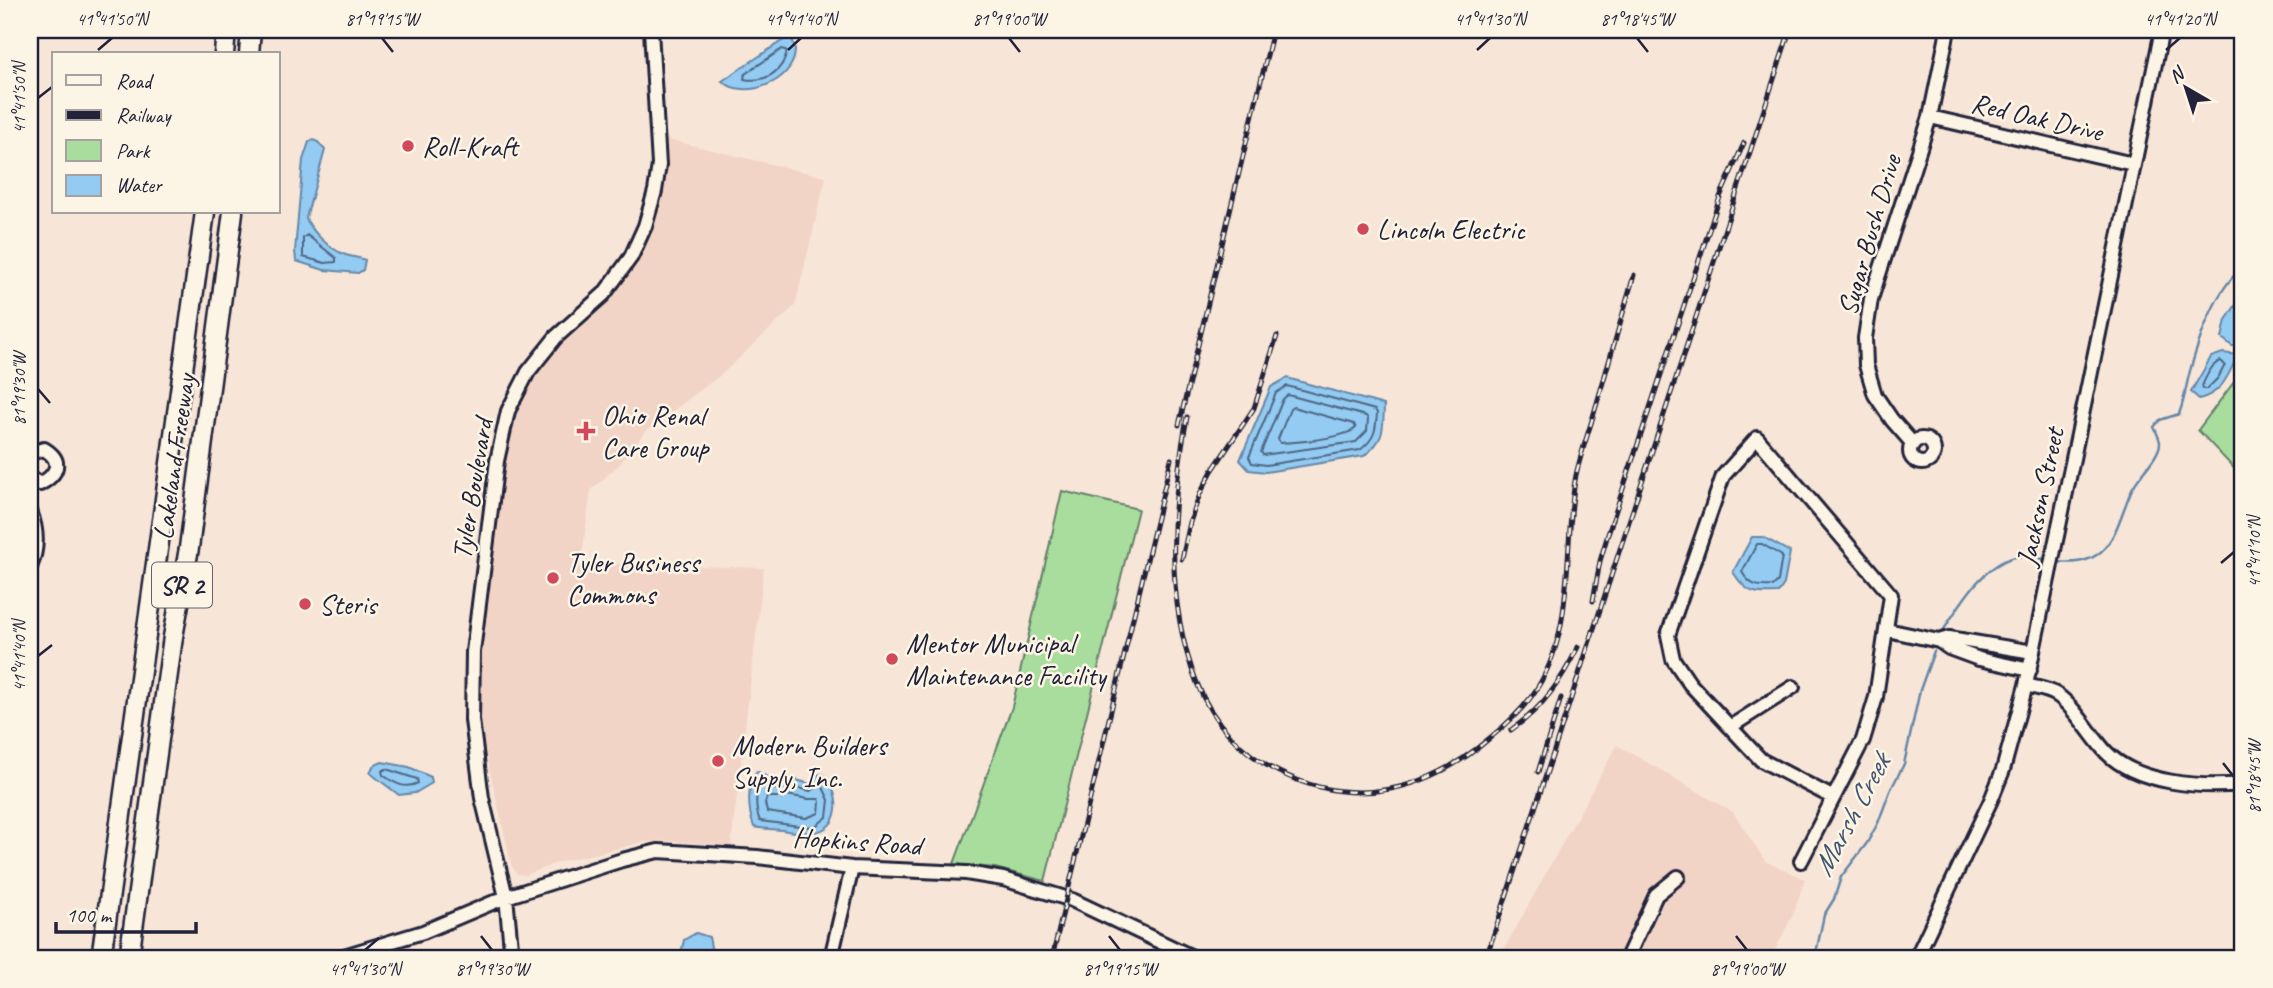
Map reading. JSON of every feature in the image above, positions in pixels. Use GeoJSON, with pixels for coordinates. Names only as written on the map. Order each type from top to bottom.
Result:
{"type":"FeatureCollection","features":[{"type":"Feature","properties":{"kind":"highway"},"geometry":{"type":"LineString","coordinates":[[224,52],[226,30]]}},
{"type":"Feature","properties":{"kind":"highway"},"geometry":{"type":"LineString","coordinates":[[249,52],[251,30]]}},
{"type":"Feature","properties":{"kind":"highway","name":"Lakeland Freeway"},"geometry":{"type":"LineString","coordinates":[[102,958],[205,214]]}},
{"type":"Feature","properties":{"kind":"highway","name":"Lakeland Freeway"},"geometry":{"type":"LineString","coordinates":[[129,958],[173,637],[189,548],[233,214]]}},
{"type":"Feature","properties":{"kind":"street","name":"Tyler Boulevard"},"geometry":{"type":"LineString","coordinates":[[512,958],[506,897],[482,799],[472,720],[473,652],[497,461],[508,411],[528,372],[556,337],[604,294],[631,257],[645,226],[659,165],[651,30]]}},
{"type":"Feature","properties":{"kind":"street","name":"Sugar Bush Drive"},"geometry":{"type":"LineString","coordinates":[[1913,444],[1875,395],[1867,365],[1865,338],[1871,299],[1930,117],[1948,30]]}},
{"type":"Feature","properties":{"kind":"street","name":"Jackson Street"},"geometry":{"type":"LineString","coordinates":[[1916,958],[1992,800],[2003,770],[2030,670],[2162,30]]}},
{"type":"Feature","properties":{"kind":"street","name":"Red Oak Drive"},"geometry":{"type":"LineString","coordinates":[[1930,117],[2133,164]]}},
{"type":"Feature","properties":{"kind":"street"},"geometry":{"type":"LineString","coordinates":[[1801,861],[1863,740],[1876,697],[1891,595],[1757,438],[1723,476],[1668,635],[1673,659],[1689,684],[1761,760],[1832,797]]}},
{"type":"Feature","properties":{"kind":"street"},"geometry":{"type":"LineString","coordinates":[[30,453],[44,449],[55,460],[56,466],[56,471],[49,479],[40,484],[30,480]]}},
{"type":"Feature","properties":{"kind":"street"},"geometry":{"type":"LineString","coordinates":[[30,511],[36,538],[30,567]]}},
{"type":"Feature","properties":{"kind":"street"},"geometry":{"type":"LineString","coordinates":[[1887,630],[1939,641],[1949,648],[1979,659],[2030,670]]}},
{"type":"Feature","properties":{"kind":"street"},"geometry":{"type":"LineString","coordinates":[[1939,641],[1949,638],[2032,652]]}},
{"type":"Feature","properties":{"kind":"street"},"geometry":{"type":"LineString","coordinates":[[2026,685],[2057,695],[2106,752],[2124,767],[2137,773],[2182,783],[2243,784]]}},
{"type":"Feature","properties":{"kind":"street"},"geometry":{"type":"LineString","coordinates":[[1730,727],[1793,687]]}},
{"type":"Feature","properties":{"kind":"street","name":"Hopkins Road"},"geometry":{"type":"LineString","coordinates":[[337,958],[423,932],[506,897],[622,860],[658,852],[757,858],[852,868],[966,873],[1030,886],[1072,900],[1194,958]]}},
{"type":"Feature","properties":{"kind":"street"},"geometry":{"type":"LineString","coordinates":[[831,958],[852,868]]}},
{"type":"Feature","properties":{"kind":"street"},"geometry":{"type":"LineString","coordinates":[[1627,958],[1656,895],[1678,877]]}},
{"type":"Feature","properties":{"kind":"shaded area"},"geometry":{"type":"Polygon","coordinates":[[[666,139],[826,177],[795,306],[722,374],[645,432],[620,464],[591,490],[581,563],[764,568],[731,846],[672,841],[645,842],[559,862],[526,875],[517,874],[512,867],[481,732],[478,695],[501,477],[514,415],[537,374],[553,352],[600,310],[636,264],[652,233],[661,201],[666,139]]]}},
{"type":"Feature","properties":{"kind":"shaded area"},"geometry":{"type":"Polygon","coordinates":[[[1617,745],[1733,812],[1765,861],[1805,879],[1793,915],[1771,958],[1499,958],[1617,745]]]}},
{"type":"Feature","properties":{"kind":"green space"},"geometry":{"type":"Polygon","coordinates":[[[2243,370],[2243,478],[2198,430],[2243,370]]]}},
{"type":"Feature","properties":{"kind":"green space"},"geometry":{"type":"Polygon","coordinates":[[[1062,491],[1138,509],[1045,881],[995,868],[954,864],[1012,707],[1062,491]]]}},
{"type":"Feature","properties":{"kind":"water"},"geometry":{"type":"Polygon","coordinates":[[[791,35],[795,51],[792,62],[786,72],[777,79],[766,85],[743,89],[731,87],[722,81],[791,35]]]}},
{"type":"Feature","properties":{"kind":"water"},"geometry":{"type":"Polygon","coordinates":[[[313,140],[325,150],[306,218],[316,234],[332,247],[343,254],[365,260],[363,270],[358,273],[324,270],[296,261],[303,160],[309,142],[313,140]]]}},
{"type":"Feature","properties":{"kind":"water"},"geometry":{"type":"Polygon","coordinates":[[[2237,303],[2243,304],[2243,346],[2232,346],[2222,338],[2226,320],[2237,303]]]}},
{"type":"Feature","properties":{"kind":"water"},"geometry":{"type":"Polygon","coordinates":[[[2223,353],[2238,355],[2219,388],[2199,399],[2191,392],[2211,357],[2223,353]]]}},
{"type":"Feature","properties":{"kind":"water"},"geometry":{"type":"Polygon","coordinates":[[[1287,378],[1384,405],[1383,428],[1376,445],[1364,456],[1266,472],[1249,470],[1240,460],[1271,387],[1287,378]]]}},
{"type":"Feature","properties":{"kind":"water"},"geometry":{"type":"Polygon","coordinates":[[[1752,537],[1763,537],[1790,552],[1784,584],[1778,593],[1751,591],[1742,585],[1733,572],[1752,537]]]}},
{"type":"Feature","properties":{"kind":"water"},"geometry":{"type":"Polygon","coordinates":[[[382,762],[409,767],[431,777],[432,783],[415,793],[399,795],[370,773],[373,766],[382,762]]]}},
{"type":"Feature","properties":{"kind":"water"},"geometry":{"type":"Polygon","coordinates":[[[757,771],[776,782],[790,778],[810,784],[817,775],[823,774],[835,794],[834,818],[823,829],[808,833],[754,827],[749,798],[753,776],[757,771]]]}},
{"type":"Feature","properties":{"kind":"water"},"geometry":{"type":"Polygon","coordinates":[[[696,933],[709,937],[712,952],[710,958],[680,958],[684,940],[696,933]]]}},
{"type":"Feature","properties":{"kind":"waterway","name":"Marsh Creek"},"geometry":{"type":"LineString","coordinates":[[2058,562],[2076,562],[2090,558],[2101,552],[2109,542],[2132,489],[2159,447],[2160,440],[2154,427],[2160,420],[2179,414],[2194,358],[2210,315],[2225,288],[2243,268]]}},
{"type":"Feature","properties":{"kind":"waterway","name":"Marsh Creek"},"geometry":{"type":"LineString","coordinates":[[1943,631],[1977,583],[1999,564],[2026,556],[2043,559]]}},
{"type":"Feature","properties":{"kind":"waterway","name":"Marsh Creek"},"geometry":{"type":"LineString","coordinates":[[1815,958],[1824,915],[1834,899],[1841,877],[1867,843],[1904,764],[1920,690],[1934,651]]}},
{"type":"Feature","properties":{"kind":"railway"},"geometry":{"type":"LineString","coordinates":[[1179,425],[1273,30]]}},
{"type":"Feature","properties":{"kind":"railway"},"geometry":{"type":"LineString","coordinates":[[1486,958],[1790,30]]}},
{"type":"Feature","properties":{"kind":"railway"},"geometry":{"type":"LineString","coordinates":[[1593,601],[1608,534],[1720,197],[1744,143]]}},
{"type":"Feature","properties":{"kind":"railway"},"geometry":{"type":"LineString","coordinates":[[1187,417],[1174,518],[1175,585],[1186,651],[1197,683],[1211,711],[1230,735],[1253,756],[1265,765],[1307,784],[1363,792],[1417,782],[1467,756],[1497,732],[1531,697],[1546,672],[1556,646],[1562,618],[1576,475],[1634,275]]}},
{"type":"Feature","properties":{"kind":"railway"},"geometry":{"type":"LineString","coordinates":[[1182,559],[1190,522],[1200,494],[1254,408],[1277,336]]}},
{"type":"Feature","properties":{"kind":"railway"},"geometry":{"type":"LineString","coordinates":[[1052,958],[1171,459]]}},
{"type":"Feature","properties":{"kind":"railway"},"geometry":{"type":"LineString","coordinates":[[1511,730],[1533,713],[1550,693],[1578,647]]}},
{"type":"Feature","properties":{"kind":"railway"},"geometry":{"type":"LineString","coordinates":[[1538,772],[1561,698]]}},
{"type":"Feature","properties":{"kind":"place","name":"Roll-Kraft"},"geometry":{"type":"Point","coordinates":[408,146]}},
{"type":"Feature","properties":{"kind":"place","name":"Lincoln Electric"},"geometry":{"type":"Point","coordinates":[1363,229]}},
{"type":"Feature","properties":{"kind":"place","name":"Ohio Renal Care Group"},"geometry":{"type":"Point","coordinates":[586,431]}},
{"type":"Feature","properties":{"kind":"place","name":"Tyler Business Commons"},"geometry":{"type":"Point","coordinates":[553,578]}},
{"type":"Feature","properties":{"kind":"place","name":"Steris"},"geometry":{"type":"Point","coordinates":[305,604]}},
{"type":"Feature","properties":{"kind":"place","name":"Mentor Municipal Maintenance Facility"},"geometry":{"type":"Point","coordinates":[892,659]}},
{"type":"Feature","properties":{"kind":"place","name":"Modern Builders Supply, Inc."},"geometry":{"type":"Point","coordinates":[718,761]}}]}
